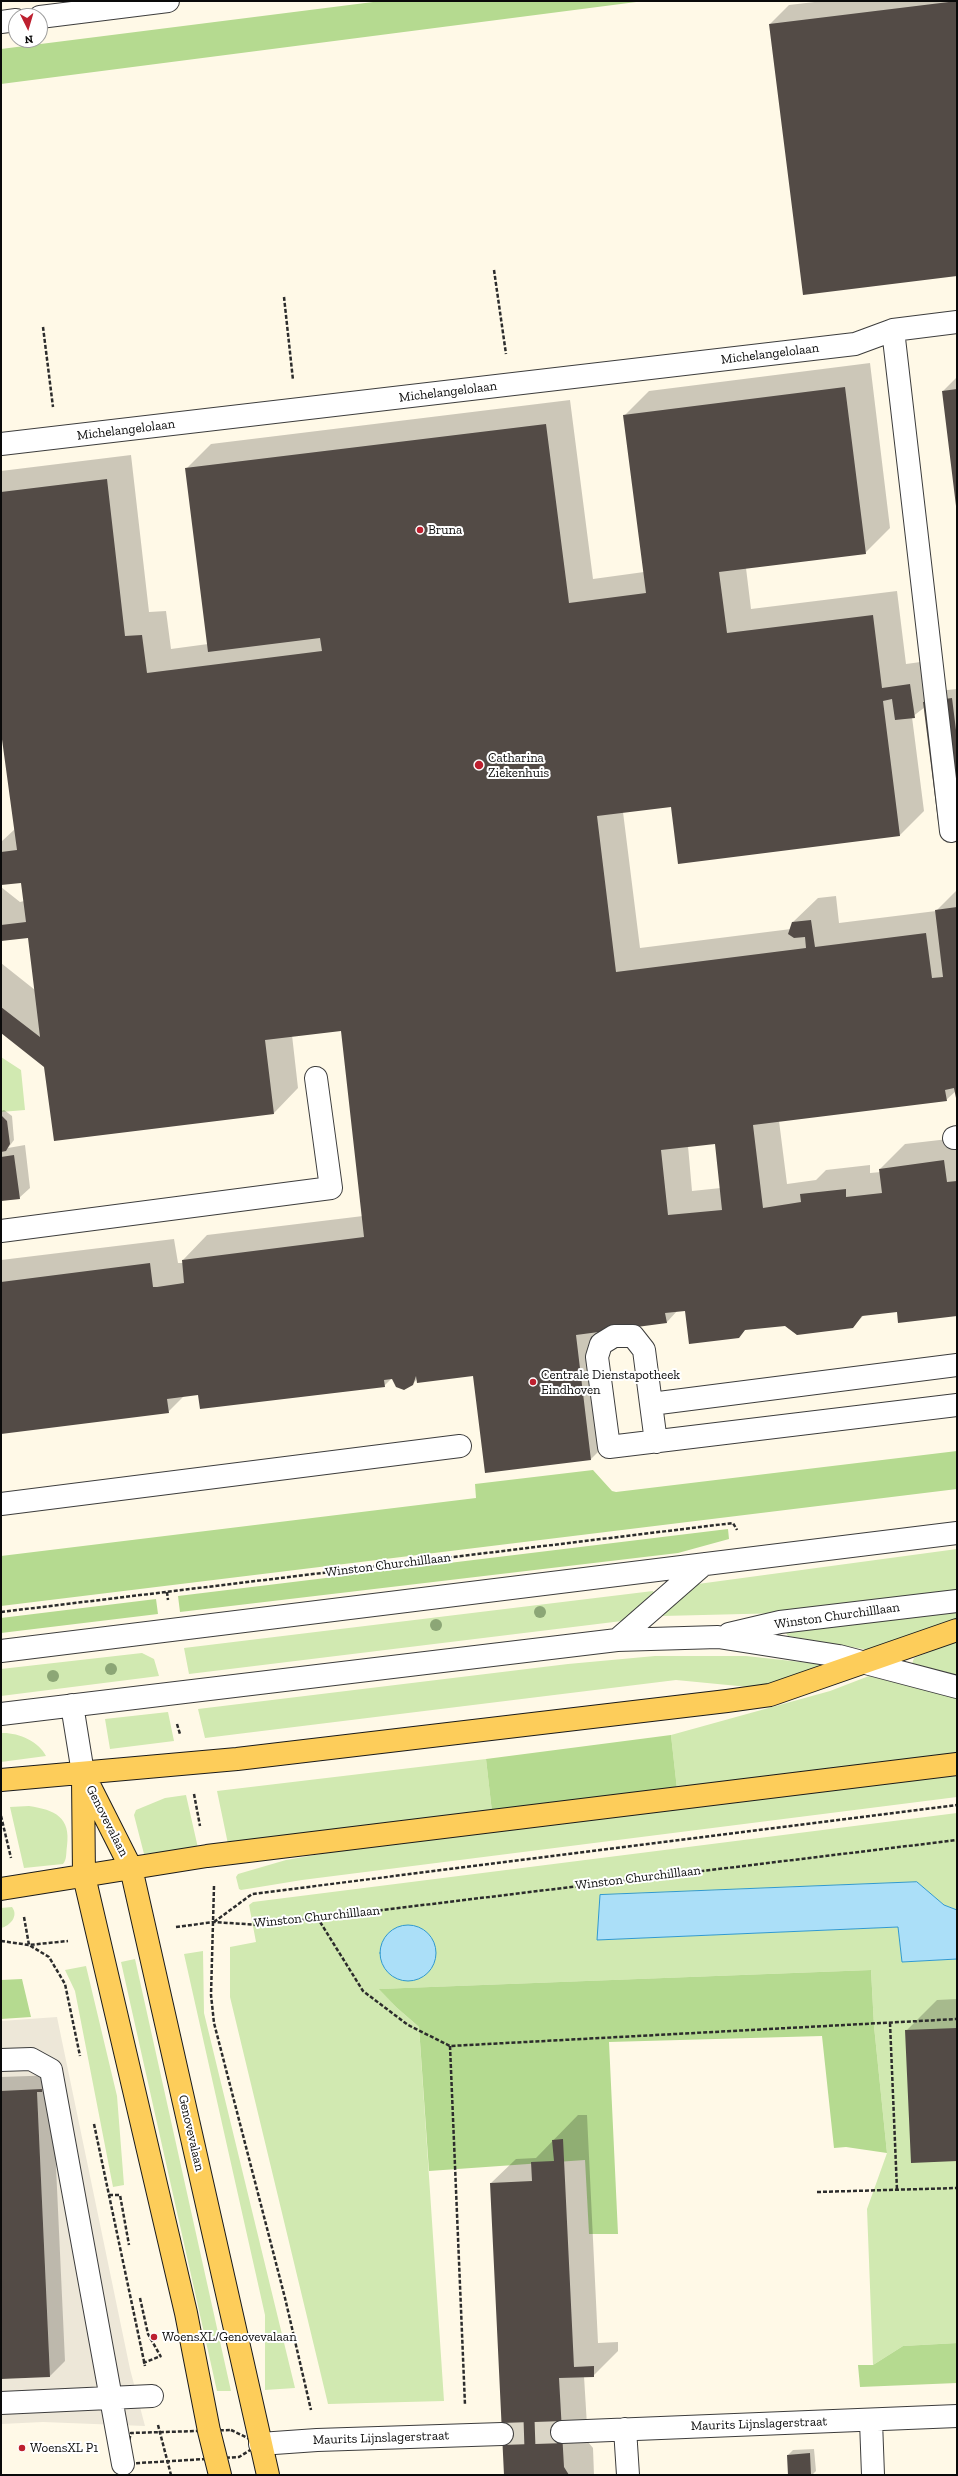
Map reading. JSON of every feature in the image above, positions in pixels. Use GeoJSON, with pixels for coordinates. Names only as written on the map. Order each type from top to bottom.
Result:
{"type":"FeatureCollection","features":[{"type":"Feature","properties":{"kind":"main road","name":"Winston Churchilllaan"},"geometry":{"type":"LineString","coordinates":[[1,1780],[238,1759],[727,1702],[770,1695],[957,1630]]}},
{"type":"Feature","properties":{"kind":"main road"},"geometry":{"type":"LineString","coordinates":[[1,1889],[207,1856],[957,1764]]}},
{"type":"Feature","properties":{"kind":"main road","name":"Genovevalaan"},"geometry":{"type":"LineString","coordinates":[[83,1773],[131,1868],[268,2475]]}},
{"type":"Feature","properties":{"kind":"main road","name":"Genovevalaan"},"geometry":{"type":"LineString","coordinates":[[83,1773],[84,1876],[186,2313],[209,2431],[220,2475]]}},
{"type":"Feature","properties":{"kind":"street"},"geometry":{"type":"LineString","coordinates":[[48,16],[168,1]]}},
{"type":"Feature","properties":{"kind":"street","name":"Michelangelolaan"},"geometry":{"type":"LineString","coordinates":[[1,444],[855,344],[892,330],[957,322]]}},
{"type":"Feature","properties":{"kind":"street"},"geometry":{"type":"LineString","coordinates":[[892,330],[951,831]]}},
{"type":"Feature","properties":{"kind":"street"},"geometry":{"type":"LineString","coordinates":[[1,1231],[332,1188],[316,1078]]}},
{"type":"Feature","properties":{"kind":"street"},"geometry":{"type":"LineString","coordinates":[[656,1442],[644,1350],[633,1336],[614,1336],[601,1344],[597,1357],[609,1447],[656,1442],[957,1405]]}},
{"type":"Feature","properties":{"kind":"street"},"geometry":{"type":"LineString","coordinates":[[651,1404],[957,1365]]}},
{"type":"Feature","properties":{"kind":"street"},"geometry":{"type":"LineString","coordinates":[[1,1504],[460,1446]]}},
{"type":"Feature","properties":{"kind":"street"},"geometry":{"type":"LineString","coordinates":[[1,1651],[957,1532]]}},
{"type":"Feature","properties":{"kind":"street"},"geometry":{"type":"LineString","coordinates":[[617,1640],[704,1564]]}},
{"type":"Feature","properties":{"kind":"street","name":"Winston Churchilllaan"},"geometry":{"type":"LineString","coordinates":[[718,1637],[780,1622],[957,1601]]}},
{"type":"Feature","properties":{"kind":"street","name":"Winston Churchilllaan"},"geometry":{"type":"LineString","coordinates":[[1,1714],[617,1640],[718,1637],[867,1662],[957,1687]]}},
{"type":"Feature","properties":{"kind":"street"},"geometry":{"type":"LineString","coordinates":[[72,1705],[83,1773]]}},
{"type":"Feature","properties":{"kind":"street"},"geometry":{"type":"LineString","coordinates":[[1,2060],[31,2059],[51,2070],[123,2464]]}},
{"type":"Feature","properties":{"kind":"street"},"geometry":{"type":"LineString","coordinates":[[1,2403],[152,2396]]}},
{"type":"Feature","properties":{"kind":"street","name":"Maurits Lijnslagerstraat"},"geometry":{"type":"LineString","coordinates":[[562,2432],[625,2428],[871,2421],[957,2416]]}},
{"type":"Feature","properties":{"kind":"street"},"geometry":{"type":"LineString","coordinates":[[871,2421],[873,2475]]}},
{"type":"Feature","properties":{"kind":"street"},"geometry":{"type":"LineString","coordinates":[[625,2428],[628,2475]]}},
{"type":"Feature","properties":{"kind":"street","name":"Maurits Lijnslagerstraat"},"geometry":{"type":"LineString","coordinates":[[260,2444],[317,2440],[502,2434]]}},
{"type":"Feature","properties":{"kind":"path"},"geometry":{"type":"LineString","coordinates":[[494,270],[510,385]]}},
{"type":"Feature","properties":{"kind":"path"},"geometry":{"type":"LineString","coordinates":[[284,297],[290,350]]}},
{"type":"Feature","properties":{"kind":"path"},"geometry":{"type":"LineString","coordinates":[[43,327],[57,438]]}},
{"type":"Feature","properties":{"kind":"path","name":"Winston Churchilllaan"},"geometry":{"type":"LineString","coordinates":[[1,1612],[733,1523],[757,1558]]}},
{"type":"Feature","properties":{"kind":"path","name":"Winston Churchilllaan"},"geometry":{"type":"LineString","coordinates":[[214,1922],[252,1894],[957,1805]]}},
{"type":"Feature","properties":{"kind":"path","name":"Winston Churchilllaan"},"geometry":{"type":"LineString","coordinates":[[214,1922],[258,1925],[957,1840]]}},
{"type":"Feature","properties":{"kind":"path"},"geometry":{"type":"LineString","coordinates":[[317,1918],[363,1991],[408,2025],[450,2046],[957,2019]]}},
{"type":"Feature","properties":{"kind":"path"},"geometry":{"type":"LineString","coordinates":[[214,1922],[211,1995],[214,2023],[285,2298],[317,2440]]}},
{"type":"Feature","properties":{"kind":"path"},"geometry":{"type":"LineString","coordinates":[[29,1945],[49,1957],[65,1984],[81,2059]]}},
{"type":"Feature","properties":{"kind":"path"},"geometry":{"type":"LineString","coordinates":[[890,2023],[898,2190]]}},
{"type":"Feature","properties":{"kind":"path"},"geometry":{"type":"LineString","coordinates":[[450,2046],[466,2435]]}},
{"type":"Feature","properties":{"kind":"path"},"geometry":{"type":"LineString","coordinates":[[93,2120],[144,2363],[171,2475]]}},
{"type":"Feature","properties":{"kind":"path"},"geometry":{"type":"LineString","coordinates":[[817,2192],[957,2188]]}},
{"type":"Feature","properties":{"kind":"path"},"geometry":{"type":"LineString","coordinates":[[109,2196],[120,2195],[129,2245]]}},
{"type":"Feature","properties":{"kind":"path"},"geometry":{"type":"LineString","coordinates":[[140,2298],[148,2334],[163,2362]]}},
{"type":"Feature","properties":{"kind":"path"},"geometry":{"type":"LineString","coordinates":[[137,2366],[161,2356]]}},
{"type":"Feature","properties":{"kind":"green space"},"geometry":{"type":"Polygon","coordinates":[[[381,1],[644,1],[1,84],[1,49],[48,48],[48,43],[381,1]]]}},
{"type":"Feature","properties":{"kind":"green space"},"geometry":{"type":"Polygon","coordinates":[[[1,1057],[21,1070],[25,1110],[1,1112],[1,1057]]]}},
{"type":"Feature","properties":{"kind":"green space"},"geometry":{"type":"Polygon","coordinates":[[[957,1451],[957,1489],[1,1606],[1,1556],[476,1498],[475,1484],[593,1470],[612,1491],[616,1492],[957,1451]]]}},
{"type":"Feature","properties":{"kind":"green space"},"geometry":{"type":"Polygon","coordinates":[[[728,1529],[729,1539],[678,1553],[180,1612],[178,1596],[728,1529]]]}},
{"type":"Feature","properties":{"kind":"green space"},"geometry":{"type":"Polygon","coordinates":[[[957,1549],[957,1591],[785,1613],[662,1616],[661,1613],[698,1584],[957,1549]]]}},
{"type":"Feature","properties":{"kind":"green space"},"geometry":{"type":"Polygon","coordinates":[[[653,1591],[656,1596],[622,1621],[189,1674],[184,1648],[653,1591]]]}},
{"type":"Feature","properties":{"kind":"green space"},"geometry":{"type":"Polygon","coordinates":[[[156,1599],[158,1614],[1,1633],[1,1618],[156,1599]]]}},
{"type":"Feature","properties":{"kind":"green space"},"geometry":{"type":"Polygon","coordinates":[[[957,1610],[957,1619],[869,1650],[788,1636],[786,1633],[787,1631],[957,1610]]]}},
{"type":"Feature","properties":{"kind":"green space"},"geometry":{"type":"Polygon","coordinates":[[[957,1641],[957,1677],[912,1664],[914,1658],[957,1641]]]}},
{"type":"Feature","properties":{"kind":"green space"},"geometry":{"type":"Polygon","coordinates":[[[142,1653],[154,1659],[159,1676],[1,1696],[1,1669],[142,1653]]]}},
{"type":"Feature","properties":{"kind":"green space"},"geometry":{"type":"Polygon","coordinates":[[[655,1656],[746,1656],[819,1664],[818,1668],[759,1688],[676,1680],[205,1738],[198,1709],[568,1664],[655,1656]]]}},
{"type":"Feature","properties":{"kind":"green space"},"geometry":{"type":"Polygon","coordinates":[[[869,1676],[957,1698],[957,1756],[677,1789],[671,1735],[830,1691],[869,1676]]]}},
{"type":"Feature","properties":{"kind":"green space"},"geometry":{"type":"Polygon","coordinates":[[[168,1712],[174,1741],[110,1749],[105,1719],[168,1712]]]}},
{"type":"Feature","properties":{"kind":"green space"},"geometry":{"type":"Polygon","coordinates":[[[1,1733],[14,1734],[27,1738],[38,1746],[46,1756],[1,1762],[1,1733]]]}},
{"type":"Feature","properties":{"kind":"green space"},"geometry":{"type":"Polygon","coordinates":[[[671,1735],[677,1789],[492,1812],[486,1759],[671,1735]]]}},
{"type":"Feature","properties":{"kind":"green space"},"geometry":{"type":"Polygon","coordinates":[[[486,1759],[492,1812],[228,1844],[217,1791],[486,1759]]]}},
{"type":"Feature","properties":{"kind":"green space"},"geometry":{"type":"Polygon","coordinates":[[[957,1774],[957,1797],[302,1880],[241,1890],[239,1889],[236,1877],[238,1874],[286,1860],[372,1845],[957,1774]]]}},
{"type":"Feature","properties":{"kind":"green space"},"geometry":{"type":"Polygon","coordinates":[[[186,1795],[198,1848],[144,1854],[134,1815],[136,1810],[165,1798],[186,1795]]]}},
{"type":"Feature","properties":{"kind":"green space"},"geometry":{"type":"Polygon","coordinates":[[[29,1806],[54,1813],[64,1822],[68,1836],[66,1858],[63,1864],[24,1868],[10,1807],[29,1806]]]}},
{"type":"Feature","properties":{"kind":"green space"},"geometry":{"type":"Polygon","coordinates":[[[957,1813],[957,1910],[944,1905],[917,1882],[600,1895],[598,1940],[898,1927],[902,1962],[957,1959],[957,2343],[903,2346],[873,2365],[867,2209],[887,2153],[874,2026],[871,1970],[380,1989],[396,2007],[419,2027],[444,2401],[328,2404],[230,1997],[230,1947],[256,1942],[249,1905],[253,1902],[957,1813]]]}},
{"type":"Feature","properties":{"kind":"green space"},"geometry":{"type":"Polygon","coordinates":[[[12,1907],[14,1910],[14,1917],[8,1925],[1,1928],[1,1908],[12,1907]]]}},
{"type":"Feature","properties":{"kind":"green space"},"geometry":{"type":"Polygon","coordinates":[[[203,1951],[204,2013],[295,2388],[265,2390],[265,2315],[184,1954],[203,1951]]]}},
{"type":"Feature","properties":{"kind":"green space"},"geometry":{"type":"Polygon","coordinates":[[[135,1959],[231,2391],[217,2391],[121,1962],[135,1959]]]}},
{"type":"Feature","properties":{"kind":"green space"},"geometry":{"type":"Polygon","coordinates":[[[86,1966],[117,2096],[124,2185],[113,2187],[75,1991],[65,1970],[86,1966]]]}},
{"type":"Feature","properties":{"kind":"green space"},"geometry":{"type":"Polygon","coordinates":[[[871,1970],[874,2026],[887,2153],[846,2147],[834,2148],[822,2036],[609,2042],[618,2234],[589,2234],[585,2160],[429,2171],[419,2027],[396,2007],[379,1989],[871,1970]]]}},
{"type":"Feature","properties":{"kind":"green space"},"geometry":{"type":"Polygon","coordinates":[[[22,1979],[31,2017],[1,2019],[1,1980],[22,1979]]]}},
{"type":"Feature","properties":{"kind":"green space"},"geometry":{"type":"Polygon","coordinates":[[[957,2343],[957,2383],[860,2387],[858,2365],[873,2365],[903,2346],[957,2343]]]}},
{"type":"Feature","properties":{"kind":"shaded area"},"geometry":{"type":"Polygon","coordinates":[[[57,2017],[130,2369],[145,2426],[43,2422],[1,2424],[1,2379],[50,2377],[37,2092],[42,2092],[1,2091],[1,2021],[57,2017]]]}},
{"type":"Feature","properties":{"kind":"water"},"geometry":{"type":"Polygon","coordinates":[[[917,1882],[944,1905],[957,1910],[957,1959],[902,1962],[898,1927],[597,1940],[600,1895],[917,1882]]]}},
{"type":"Feature","properties":{"kind":"water"},"geometry":{"type":"Polygon","coordinates":[[[408,1925],[419,1927],[428,1933],[434,1942],[436,1953],[434,1964],[428,1973],[419,1979],[408,1981],[397,1979],[388,1973],[382,1964],[380,1953],[382,1942],[388,1933],[397,1927],[408,1925]]]}},
{"type":"Feature","properties":{"kind":"building"},"geometry":{"type":"Polygon","coordinates":[[[957,1],[957,276],[803,295],[769,24],[957,1]]]}},
{"type":"Feature","properties":{"kind":"building"},"geometry":{"type":"Polygon","coordinates":[[[845,387],[866,554],[719,572],[727,633],[873,615],[882,688],[910,684],[915,718],[895,720],[892,699],[883,701],[900,836],[678,864],[671,807],[597,816],[616,972],[806,948],[805,937],[794,938],[788,934],[792,922],[811,920],[815,947],[926,933],[932,978],[943,977],[935,910],[957,907],[957,1103],[954,1088],[945,1090],[947,1101],[753,1125],[763,1208],[801,1202],[800,1194],[846,1189],[846,1197],[882,1193],[879,1169],[944,1160],[947,1182],[957,1181],[957,1316],[898,1323],[897,1312],[862,1316],[853,1328],[797,1335],[785,1326],[745,1330],[739,1338],[689,1344],[685,1311],[665,1313],[667,1323],[576,1335],[591,1460],[485,1473],[473,1376],[417,1383],[416,1376],[413,1385],[404,1390],[396,1387],[392,1379],[384,1380],[385,1387],[200,1409],[198,1395],[167,1399],[169,1413],[1,1434],[1,1282],[150,1263],[153,1287],[157,1287],[184,1283],[182,1260],[364,1237],[341,1031],[265,1040],[274,1114],[54,1141],[44,1067],[1,1033],[1,1007],[40,1037],[28,938],[1,941],[1,925],[26,922],[21,883],[1,885],[1,852],[17,850],[1,732],[1,492],[107,479],[125,636],[142,635],[147,673],[322,651],[320,638],[208,652],[185,468],[546,424],[569,603],[646,593],[623,415],[845,387]],[[715,1144],[661,1150],[668,1215],[722,1210],[715,1144]]]}},
{"type":"Feature","properties":{"kind":"building"},"geometry":{"type":"Polygon","coordinates":[[[957,389],[957,506],[956,506],[942,391],[957,389]]]}},
{"type":"Feature","properties":{"kind":"building"},"geometry":{"type":"Polygon","coordinates":[[[952,698],[957,738],[957,819],[938,821],[923,702],[952,698]]]}},
{"type":"Feature","properties":{"kind":"building"},"geometry":{"type":"Polygon","coordinates":[[[1,1115],[7,1121],[10,1144],[6,1151],[1,1152],[1,1115]]]}},
{"type":"Feature","properties":{"kind":"building"},"geometry":{"type":"Polygon","coordinates":[[[14,1155],[20,1199],[1,1201],[1,1157],[14,1155]]]}},
{"type":"Feature","properties":{"kind":"building"},"geometry":{"type":"Polygon","coordinates":[[[957,2028],[957,2161],[911,2163],[905,2030],[957,2028]]]}},
{"type":"Feature","properties":{"kind":"building"},"geometry":{"type":"Polygon","coordinates":[[[42,2089],[42,2092],[37,2092],[50,2377],[1,2379],[1,2091],[42,2089]]]}},
{"type":"Feature","properties":{"kind":"building"},"geometry":{"type":"Polygon","coordinates":[[[563,2139],[574,2367],[594,2366],[594,2377],[559,2378],[564,2467],[569,2475],[504,2475],[490,2183],[532,2181],[531,2162],[554,2161],[552,2140],[563,2139]]]}},
{"type":"Feature","properties":{"kind":"building"},"geometry":{"type":"Polygon","coordinates":[[[810,2453],[811,2475],[788,2475],[787,2455],[810,2453]]]}},
{"type":"Feature","properties":{"kind":"tunnel"},"geometry":{"type":"LineString","coordinates":[[502,2434],[562,2432]]}},
{"type":"Feature","properties":{"kind":"place","name":"Bruna"},"geometry":{"type":"Point","coordinates":[420,530]}},
{"type":"Feature","properties":{"kind":"place","name":"Catharina Ziekenhuis"},"geometry":{"type":"Point","coordinates":[479,765]}},
{"type":"Feature","properties":{"kind":"place","name":"Centrale Dienstapotheek Eindhoven"},"geometry":{"type":"Point","coordinates":[533,1382]}},
{"type":"Feature","properties":{"kind":"place","name":"WoensXL/Genovevalaan"},"geometry":{"type":"Point","coordinates":[154,2337]}},
{"type":"Feature","properties":{"kind":"place","name":"WoensXL P1"},"geometry":{"type":"Point","coordinates":[22,2448]}}]}
